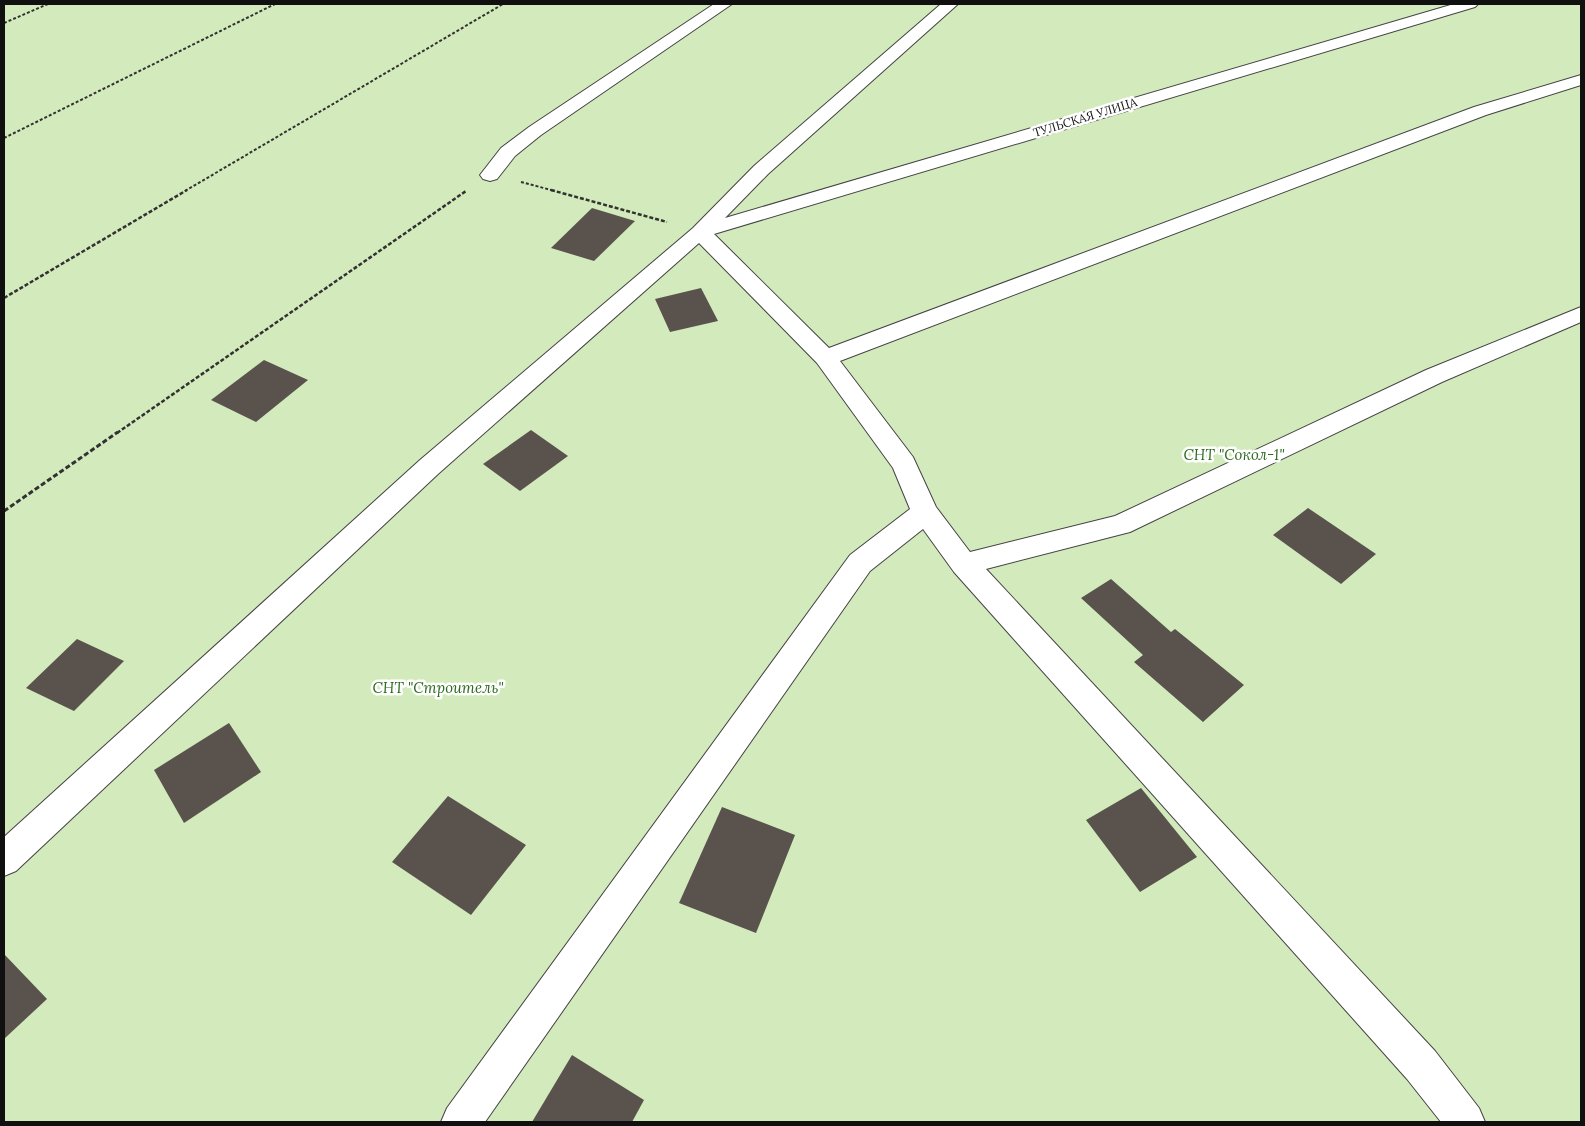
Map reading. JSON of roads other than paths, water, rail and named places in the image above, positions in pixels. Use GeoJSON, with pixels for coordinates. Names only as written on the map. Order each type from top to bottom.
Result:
{"type":"FeatureCollection","features":[{"type":"Feature","properties":{"kind":"street"},"geometry":{"type":"LineString","coordinates":[[490,175],[508,152],[536,131],[724,4]]}},
{"type":"Feature","properties":{"kind":"street"},"geometry":{"type":"LineString","coordinates":[[4,858],[429,467],[700,232],[761,170],[952,4]]}},
{"type":"Feature","properties":{"kind":"street","name":"ТУЛЬСКАЯ УЛИЦА"},"geometry":{"type":"LineString","coordinates":[[700,232],[1470,4]]}},
{"type":"Feature","properties":{"kind":"street"},"geometry":{"type":"LineString","coordinates":[[825,358],[1480,111],[1581,80]]}},
{"type":"Feature","properties":{"kind":"street"},"geometry":{"type":"LineString","coordinates":[[700,232],[825,358],[904,464],[925,512],[964,564],[1421,1065],[1465,1122]]}},
{"type":"Feature","properties":{"kind":"street"},"geometry":{"type":"LineString","coordinates":[[964,564],[1121,525],[1434,376],[1581,314]]}},
{"type":"Feature","properties":{"kind":"street"},"geometry":{"type":"LineString","coordinates":[[461,1122],[860,563],[925,512]]}},
{"type":"Feature","properties":{"kind":"park label","name":"СНТ \"Сокол-1\""},"geometry":{"type":"Point","coordinates":[1234,454]}},
{"type":"Feature","properties":{"kind":"park label","name":"СНТ \"Строитель\""},"geometry":{"type":"Point","coordinates":[438,687]}}]}
